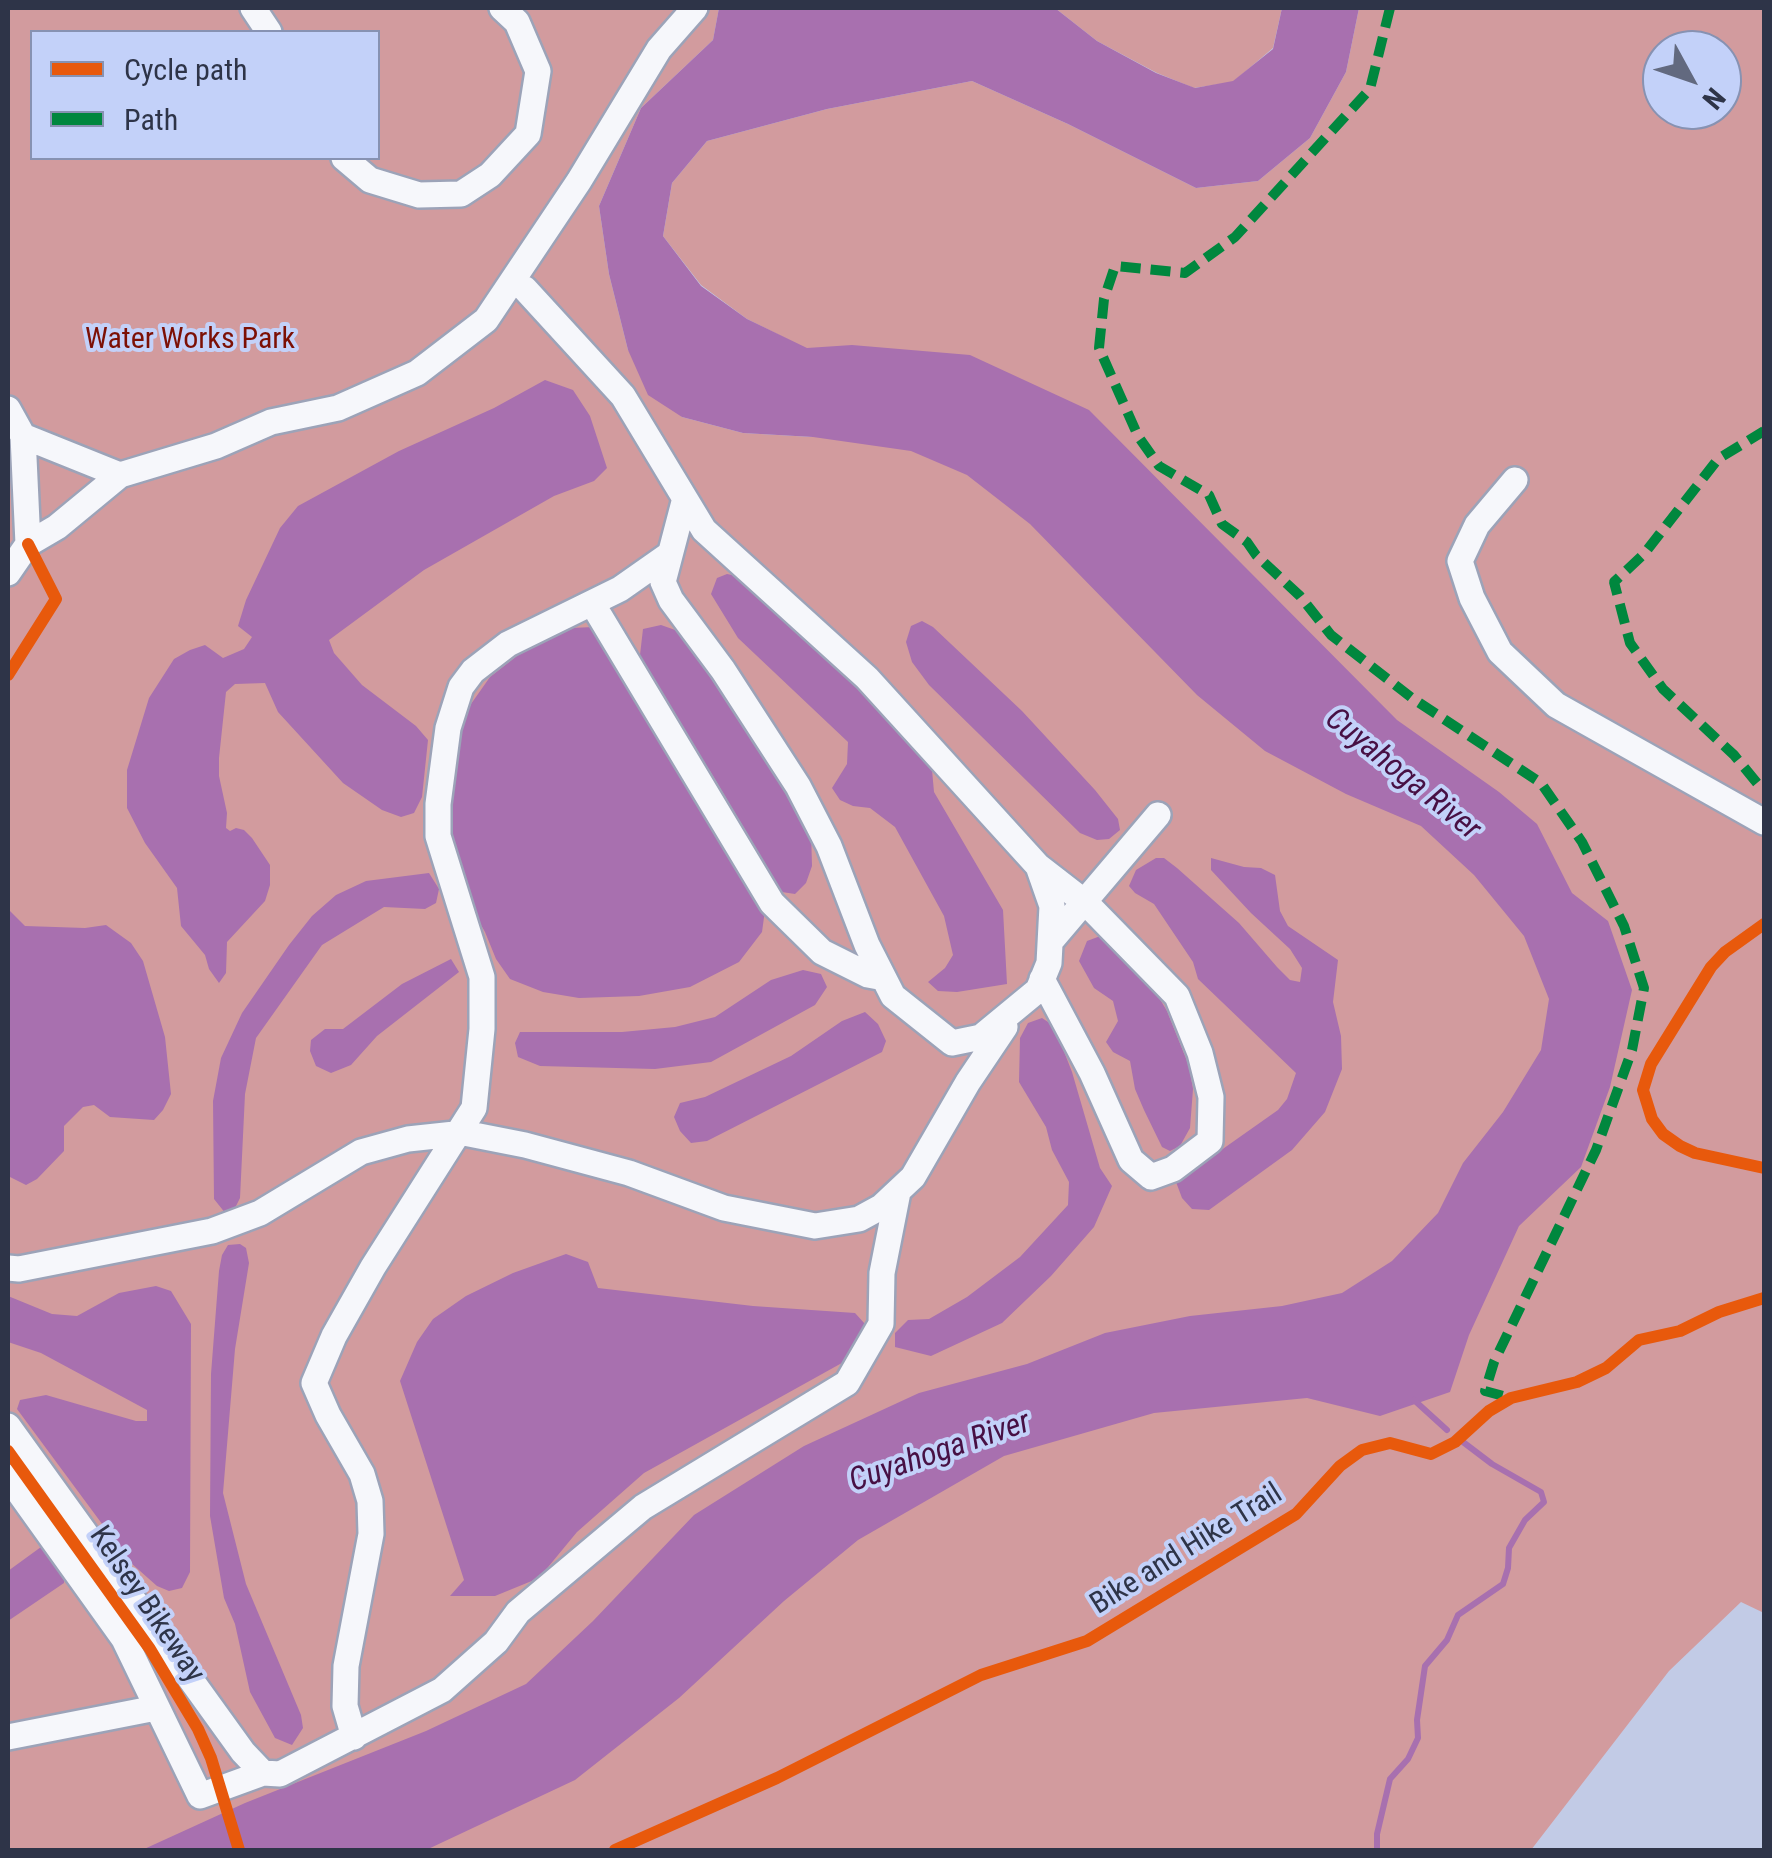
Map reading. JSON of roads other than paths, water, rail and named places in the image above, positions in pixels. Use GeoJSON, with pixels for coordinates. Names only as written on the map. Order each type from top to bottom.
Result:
{"type":"FeatureCollection","features":[{"type":"Feature","properties":{"kind":"lane"},"geometry":{"type":"LineString","coordinates":[[254,8],[268,30]]}},
{"type":"Feature","properties":{"kind":"lane"},"geometry":{"type":"LineString","coordinates":[[346,160],[370,180],[418,195],[461,194],[490,175],[528,134],[538,70],[517,22],[502,8]]}},
{"type":"Feature","properties":{"kind":"lane"},"geometry":{"type":"LineString","coordinates":[[8,572],[28,544],[57,528],[120,475],[216,446],[270,422],[338,408],[418,373],[486,320],[579,181],[659,49],[695,8]]}},
{"type":"Feature","properties":{"kind":"lane"},"geometry":{"type":"LineString","coordinates":[[525,288],[623,396],[704,530],[804,619],[916,728],[1038,866],[1130,944],[1176,996],[1200,1053],[1210,1097],[1210,1141],[1174,1168],[1151,1178],[1130,1160],[1092,1073],[1042,979]]}},
{"type":"Feature","properties":{"kind":"lane"},"geometry":{"type":"LineString","coordinates":[[8,409],[24,436],[28,544]]}},
{"type":"Feature","properties":{"kind":"lane"},"geometry":{"type":"LineString","coordinates":[[24,436],[120,475]]}},
{"type":"Feature","properties":{"kind":"lane"},"geometry":{"type":"LineString","coordinates":[[1515,480],[1477,525],[1460,561],[1472,598],[1500,652],[1556,705],[1764,822]]}},
{"type":"Feature","properties":{"kind":"lane"},"geometry":{"type":"LineString","coordinates":[[684,502],[662,582],[798,786],[829,846],[867,946],[893,996],[952,1043],[982,1036],[1038,990],[1048,962],[1052,906],[1038,866]]}},
{"type":"Feature","properties":{"kind":"lane"},"geometry":{"type":"LineString","coordinates":[[354,1737],[345,1706],[346,1666],[372,1534],[370,1501],[362,1474],[314,1383],[334,1336],[373,1267],[474,1108],[482,1029],[482,977],[438,836],[448,728],[462,687],[472,671],[508,644],[620,589],[668,556]]}},
{"type":"Feature","properties":{"kind":"lane"},"geometry":{"type":"LineString","coordinates":[[592,602],[772,903],[822,952],[868,975],[884,978]]}},
{"type":"Feature","properties":{"kind":"lane"},"geometry":{"type":"LineString","coordinates":[[1051,941],[1158,815]]}},
{"type":"Feature","properties":{"kind":"lane"},"geometry":{"type":"LineString","coordinates":[[8,1268],[212,1231],[260,1213],[361,1152],[408,1139],[458,1134],[526,1144],[629,1173],[724,1208],[816,1226],[858,1219],[898,1192],[927,1156],[1012,1014]]}},
{"type":"Feature","properties":{"kind":"lane"},"geometry":{"type":"LineString","coordinates":[[8,1477],[124,1639],[200,1796],[263,1772],[280,1774],[442,1690],[496,1642],[518,1612],[643,1507],[847,1383],[881,1324],[882,1272],[898,1192]]}},
{"type":"Feature","properties":{"kind":"lane"},"geometry":{"type":"LineString","coordinates":[[8,1426],[243,1752],[263,1772]]}},
{"type":"Feature","properties":{"kind":"lane"},"geometry":{"type":"LineString","coordinates":[[8,1737],[156,1708]]}},
{"type":"Feature","properties":{"kind":"water","name":"Cuyahoga River"},"geometry":{"type":"Polygon","coordinates":[[[719,8],[1055,8],[1097,41],[1156,73],[1195,88],[1233,81],[1273,49],[1282,8],[1359,8],[1346,72],[1310,138],[1258,181],[1196,188],[972,81],[827,109],[707,141],[672,183],[663,236],[701,286],[747,319],[807,348],[852,345],[970,355],[1089,410],[1397,720],[1499,792],[1537,824],[1572,893],[1608,921],[1632,990],[1610,1087],[1581,1167],[1519,1226],[1469,1335],[1450,1392],[1380,1416],[1307,1398],[1154,1413],[1004,1456],[858,1540],[784,1601],[679,1698],[575,1780],[426,1850],[142,1850],[245,1803],[426,1731],[526,1684],[593,1621],[694,1515],[804,1446],[919,1393],[1027,1364],[1105,1333],[1342,1293],[1392,1261],[1438,1213],[1463,1163],[1503,1112],[1541,1050],[1549,999],[1524,936],[1474,875],[1421,826],[1346,794],[1265,751],[1197,695],[1030,524],[967,475],[911,451],[813,437],[743,433],[682,417],[648,395],[628,350],[609,274],[599,206],[641,108],[713,40],[719,8]]]}},
{"type":"Feature","properties":{"kind":"water"},"geometry":{"type":"Polygon","coordinates":[[[545,380],[573,390],[590,416],[607,468],[594,481],[554,496],[424,570],[329,640],[334,653],[362,685],[416,726],[428,740],[422,797],[414,813],[401,817],[382,810],[343,783],[278,712],[265,683],[235,684],[226,692],[219,776],[226,828],[244,830],[252,838],[270,865],[270,885],[265,901],[227,942],[226,973],[219,983],[205,955],[181,926],[177,888],[145,843],[127,808],[127,770],[149,698],[174,659],[190,650],[205,645],[223,658],[244,649],[252,637],[238,626],[246,600],[280,528],[298,506],[399,451],[545,380]]]}},
{"type":"Feature","properties":{"kind":"water"},"geometry":{"type":"Polygon","coordinates":[[[737,576],[801,631],[893,724],[932,770],[934,792],[1003,910],[1007,984],[957,992],[938,991],[928,982],[953,955],[944,916],[895,827],[870,808],[840,800],[832,788],[847,764],[848,742],[738,638],[711,594],[717,578],[737,576]]]}},
{"type":"Feature","properties":{"kind":"water"},"geometry":{"type":"Polygon","coordinates":[[[922,621],[1022,711],[1095,790],[1118,819],[1120,830],[1109,839],[1097,840],[1080,833],[929,685],[912,662],[906,642],[911,626],[922,621]]]}},
{"type":"Feature","properties":{"kind":"water"},"geometry":{"type":"Polygon","coordinates":[[[661,625],[678,631],[687,642],[811,830],[812,866],[806,883],[795,894],[782,892],[647,671],[640,655],[643,629],[661,625]]]}},
{"type":"Feature","properties":{"kind":"water"},"geometry":{"type":"Polygon","coordinates":[[[594,627],[765,910],[762,932],[739,962],[690,987],[639,996],[579,998],[543,992],[510,979],[469,904],[452,840],[452,806],[457,738],[471,704],[490,677],[532,644],[571,628],[594,627]]]}},
{"type":"Feature","properties":{"kind":"water"},"geometry":{"type":"Polygon","coordinates":[[[1156,858],[1164,858],[1177,868],[1239,923],[1290,980],[1300,982],[1302,968],[1290,949],[1211,870],[1211,858],[1261,868],[1275,875],[1280,911],[1288,926],[1338,960],[1333,1002],[1341,1036],[1342,1069],[1325,1112],[1292,1150],[1209,1210],[1192,1209],[1176,1182],[1278,1110],[1287,1099],[1296,1073],[1198,979],[1193,962],[1154,904],[1129,886],[1136,870],[1156,858]]]}},
{"type":"Feature","properties":{"kind":"water"},"geometry":{"type":"Polygon","coordinates":[[[429,873],[439,889],[436,903],[425,909],[384,907],[322,945],[256,1038],[245,1094],[240,1198],[234,1210],[226,1214],[214,1199],[213,1101],[221,1058],[242,1013],[312,916],[336,895],[366,881],[429,873]]]}},
{"type":"Feature","properties":{"kind":"water"},"geometry":{"type":"Polygon","coordinates":[[[8,909],[25,926],[106,925],[131,943],[143,961],[165,1037],[171,1094],[154,1120],[110,1117],[94,1105],[83,1107],[64,1126],[64,1151],[26,1185],[8,1176],[8,909]]]}},
{"type":"Feature","properties":{"kind":"water"},"geometry":{"type":"Polygon","coordinates":[[[1103,935],[1149,981],[1167,1011],[1189,1066],[1193,1089],[1190,1128],[1180,1146],[1170,1151],[1162,1147],[1144,1110],[1130,1061],[1113,1052],[1106,1042],[1118,1021],[1113,1001],[1094,988],[1079,961],[1087,941],[1103,935]]]}},
{"type":"Feature","properties":{"kind":"water"},"geometry":{"type":"Polygon","coordinates":[[[451,959],[459,972],[377,1036],[351,1065],[331,1073],[316,1066],[310,1051],[311,1040],[325,1029],[343,1029],[402,984],[451,959]]]}},
{"type":"Feature","properties":{"kind":"water"},"geometry":{"type":"Polygon","coordinates":[[[803,970],[821,974],[827,987],[815,1005],[711,1062],[655,1069],[540,1066],[518,1057],[515,1043],[520,1032],[622,1032],[675,1027],[715,1017],[771,980],[803,970]]]}},
{"type":"Feature","properties":{"kind":"water"},"geometry":{"type":"Polygon","coordinates":[[[865,1012],[878,1024],[886,1041],[882,1052],[707,1141],[691,1143],[680,1131],[674,1117],[680,1103],[705,1097],[791,1056],[842,1021],[865,1012]]]}},
{"type":"Feature","properties":{"kind":"water"},"geometry":{"type":"Polygon","coordinates":[[[1042,1018],[1054,1026],[1100,1168],[1112,1186],[1094,1227],[1002,1323],[931,1356],[895,1347],[895,1333],[908,1320],[929,1319],[967,1297],[1020,1257],[1068,1205],[1069,1182],[1052,1150],[1046,1127],[1019,1082],[1020,1038],[1028,1023],[1042,1018]]]}},
{"type":"Feature","properties":{"kind":"water"},"geometry":{"type":"Polygon","coordinates":[[[228,1245],[246,1248],[249,1263],[235,1349],[223,1493],[246,1584],[301,1715],[303,1728],[292,1745],[275,1738],[250,1692],[235,1624],[224,1598],[210,1516],[211,1374],[219,1271],[228,1245]]]}},
{"type":"Feature","properties":{"kind":"water"},"geometry":{"type":"Polygon","coordinates":[[[566,1254],[588,1262],[598,1288],[855,1313],[865,1324],[868,1337],[858,1354],[644,1473],[577,1532],[539,1578],[495,1596],[450,1596],[464,1580],[400,1381],[417,1342],[433,1319],[466,1296],[513,1273],[566,1254]]]}},
{"type":"Feature","properties":{"kind":"water"},"geometry":{"type":"Polygon","coordinates":[[[156,1286],[171,1291],[191,1324],[190,1572],[182,1588],[169,1591],[157,1586],[131,1563],[17,1409],[20,1400],[46,1395],[136,1421],[147,1421],[147,1410],[41,1353],[8,1342],[8,1296],[52,1314],[77,1316],[119,1293],[156,1286]]]}},
{"type":"Feature","properties":{"kind":"water"},"geometry":{"type":"Polygon","coordinates":[[[41,1547],[51,1551],[64,1574],[64,1583],[8,1621],[8,1571],[41,1547]]]}},
{"type":"Feature","properties":{"kind":"waterway"},"geometry":{"type":"LineString","coordinates":[[1414,1400],[1447,1430]]}},
{"type":"Feature","properties":{"kind":"waterway"},"geometry":{"type":"LineString","coordinates":[[1377,1850],[1390,1779],[1408,1759],[1418,1738],[1425,1666],[1447,1640],[1458,1615],[1503,1584],[1509,1548],[1525,1520],[1544,1502],[1541,1492],[1463,1442]]}},
{"type":"Feature","properties":{"kind":"park label","name":"Water Works Park"},"geometry":{"type":"Point","coordinates":[190,340]}}]}
